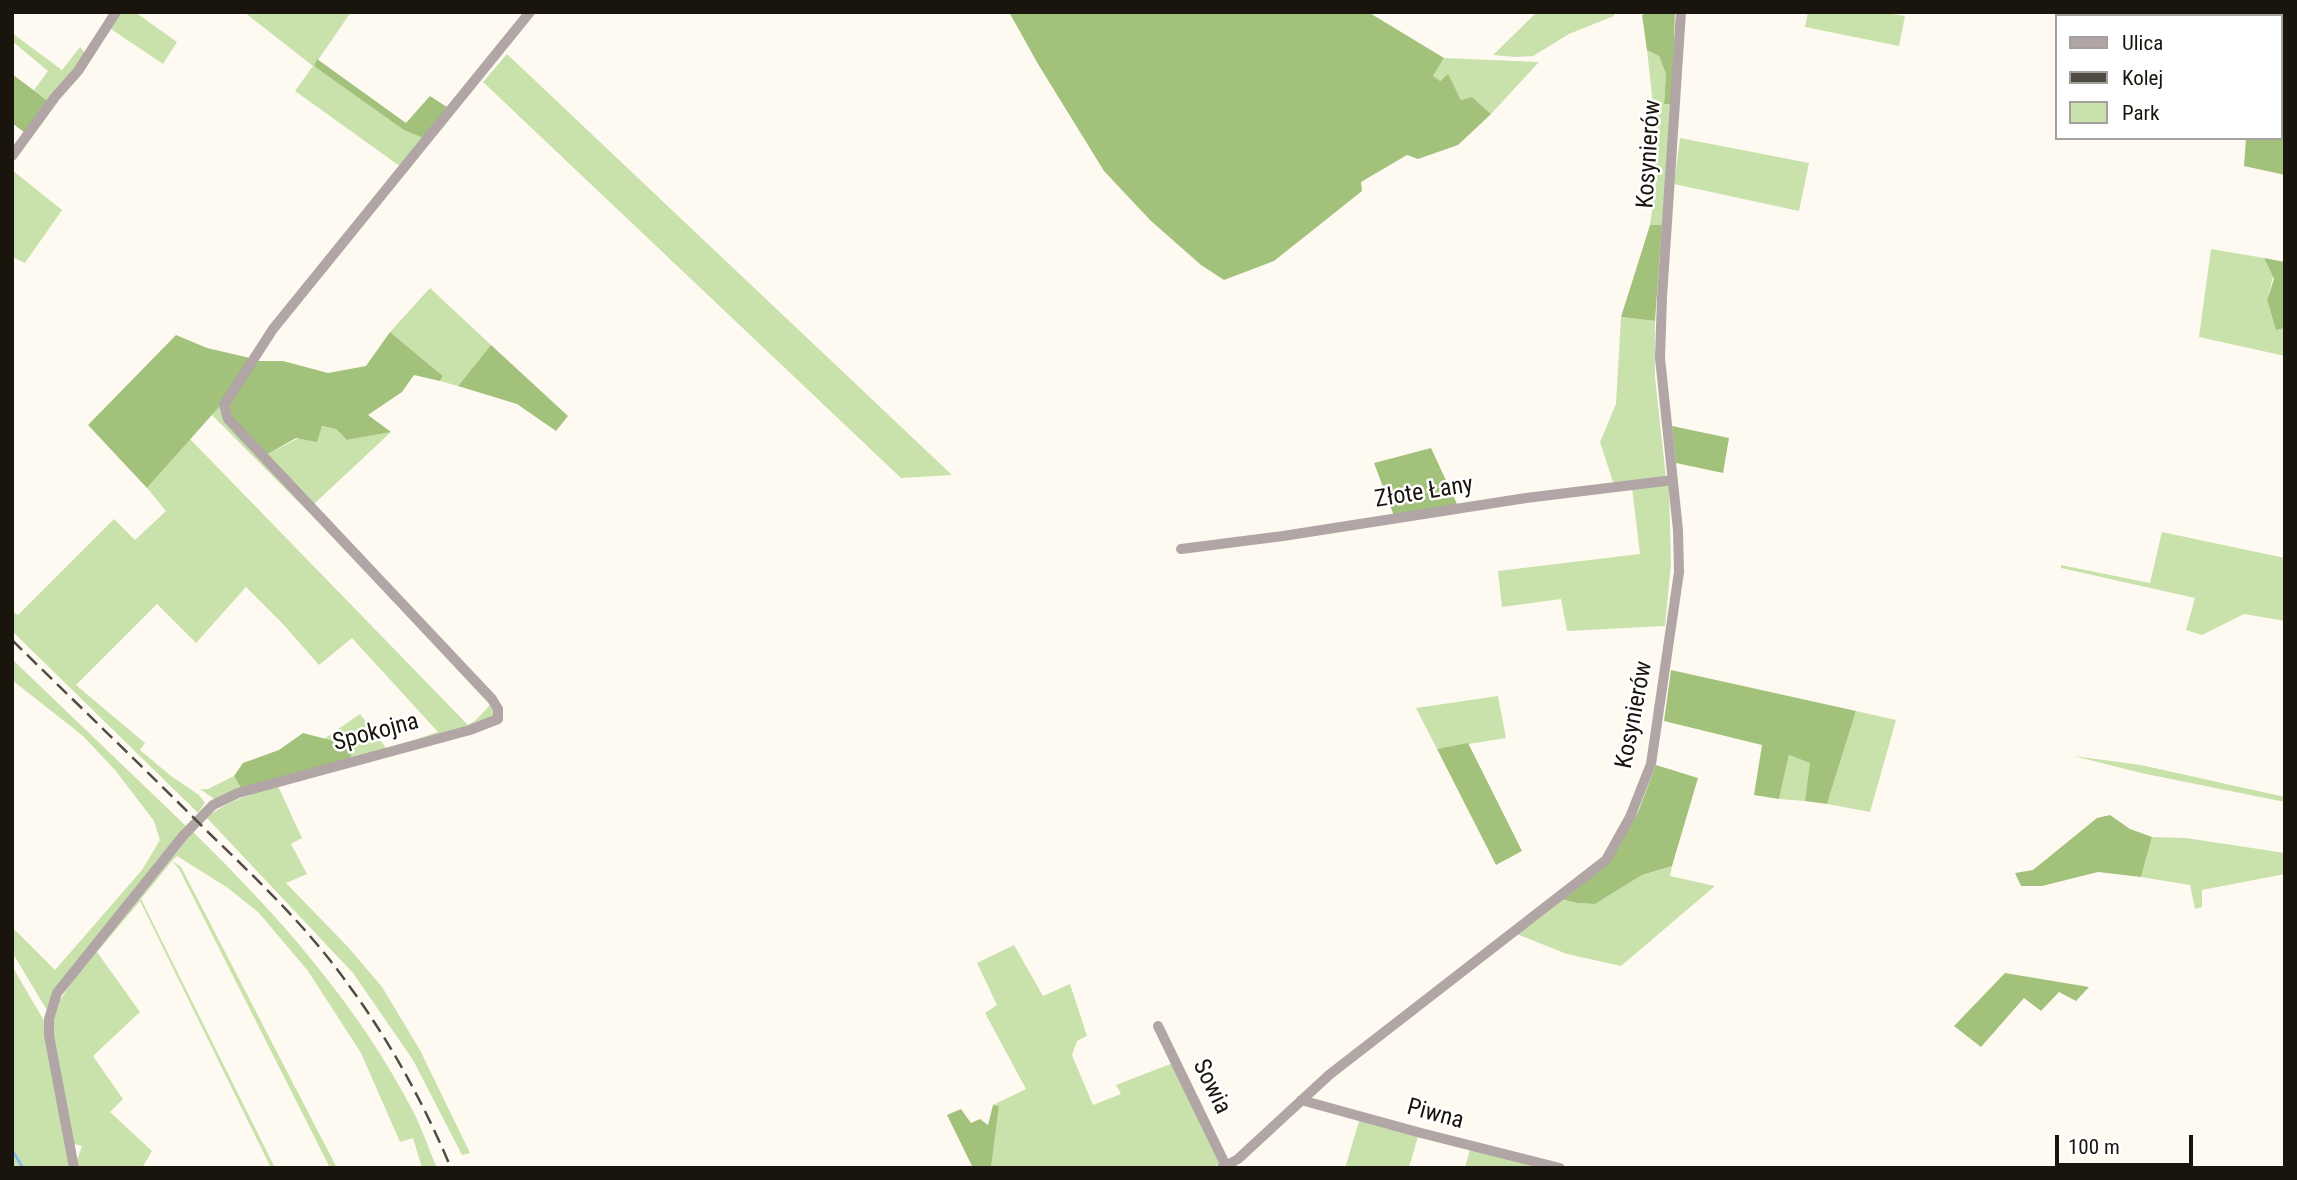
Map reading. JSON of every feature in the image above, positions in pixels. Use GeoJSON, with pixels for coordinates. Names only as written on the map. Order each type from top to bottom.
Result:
{"type":"FeatureCollection","features":[{"type":"Feature","properties":{"kind":"street"},"geometry":{"type":"LineString","coordinates":[[12,156],[55,97],[78,71],[116,12]]}},
{"type":"Feature","properties":{"kind":"street","name":"Spokojna"},"geometry":{"type":"LineString","coordinates":[[74,1168],[49,1035],[50,1018],[57,993],[183,836],[213,805],[238,793],[470,730],[498,719],[499,709],[492,699],[228,419],[224,405],[254,358],[305,289],[530,12]]}},
{"type":"Feature","properties":{"kind":"street","name":"Kosynierów"},"geometry":{"type":"LineString","coordinates":[[1224,1167],[1238,1159],[1301,1100],[1396,1021],[1606,860],[1630,817],[1651,764],[1679,572],[1678,530],[1660,358],[1681,12]]}},
{"type":"Feature","properties":{"kind":"street","name":"Złote Łany"},"geometry":{"type":"LineString","coordinates":[[1181,549],[1283,537],[1526,498],[1673,480]]}},
{"type":"Feature","properties":{"kind":"street","name":"Sowia"},"geometry":{"type":"LineString","coordinates":[[1158,1026],[1224,1167]]}},
{"type":"Feature","properties":{"kind":"street","name":"Piwna"},"geometry":{"type":"LineString","coordinates":[[1301,1100],[1560,1168]]}},
{"type":"Feature","properties":{"kind":"green space"},"geometry":{"type":"Polygon","coordinates":[[[121,12],[135,12],[177,42],[163,64],[111,29],[121,12]]]}},
{"type":"Feature","properties":{"kind":"green space"},"geometry":{"type":"Polygon","coordinates":[[[244,12],[351,12],[314,66],[424,138],[401,167],[295,91],[313,66],[244,12]]]}},
{"type":"Feature","properties":{"kind":"green space"},"geometry":{"type":"Polygon","coordinates":[[[1009,12],[1368,12],[1444,58],[1433,76],[1440,81],[1448,74],[1461,100],[1472,97],[1491,114],[1458,145],[1418,159],[1407,155],[1361,182],[1362,191],[1274,261],[1224,280],[1201,265],[1150,220],[1104,171],[1009,12]]]}},
{"type":"Feature","properties":{"kind":"green space"},"geometry":{"type":"Polygon","coordinates":[[[1537,12],[1614,12],[1614,16],[1569,34],[1533,56],[1493,55],[1537,12]]]}},
{"type":"Feature","properties":{"kind":"green space"},"geometry":{"type":"Polygon","coordinates":[[[1649,12],[1675,12],[1672,104],[1664,104],[1666,74],[1659,56],[1647,50],[1642,15],[1649,12]]]}},
{"type":"Feature","properties":{"kind":"green space"},"geometry":{"type":"Polygon","coordinates":[[[1808,12],[1880,12],[1905,16],[1899,46],[1805,27],[1808,12]]]}},
{"type":"Feature","properties":{"kind":"green space"},"geometry":{"type":"Polygon","coordinates":[[[12,33],[62,70],[80,47],[86,54],[48,101],[34,90],[48,71],[12,41],[12,33]]]}},
{"type":"Feature","properties":{"kind":"green space"},"geometry":{"type":"Polygon","coordinates":[[[1647,50],[1659,56],[1666,74],[1664,104],[1672,104],[1662,225],[1650,225],[1657,175],[1653,170],[1652,95],[1647,50]]]}},
{"type":"Feature","properties":{"kind":"green space"},"geometry":{"type":"Polygon","coordinates":[[[507,54],[952,475],[901,478],[483,82],[507,54]]]}},
{"type":"Feature","properties":{"kind":"green space"},"geometry":{"type":"Polygon","coordinates":[[[1444,58],[1539,62],[1491,114],[1472,97],[1461,100],[1448,75],[1439,81],[1433,76],[1444,58]]]}},
{"type":"Feature","properties":{"kind":"green space"},"geometry":{"type":"Polygon","coordinates":[[[317,59],[406,123],[430,96],[447,107],[424,138],[404,130],[314,66],[317,59]]]}},
{"type":"Feature","properties":{"kind":"green space"},"geometry":{"type":"Polygon","coordinates":[[[12,74],[48,101],[25,133],[12,123],[12,74]]]}},
{"type":"Feature","properties":{"kind":"green space"},"geometry":{"type":"Polygon","coordinates":[[[2285,126],[2285,175],[2244,166],[2246,140],[2283,140],[2285,126]]]}},
{"type":"Feature","properties":{"kind":"green space"},"geometry":{"type":"Polygon","coordinates":[[[1680,138],[1809,163],[1799,211],[1674,184],[1680,138]]]}},
{"type":"Feature","properties":{"kind":"green space"},"geometry":{"type":"Polygon","coordinates":[[[12,170],[62,210],[25,263],[12,257],[12,170]]]}},
{"type":"Feature","properties":{"kind":"green space"},"geometry":{"type":"Polygon","coordinates":[[[1650,225],[1662,225],[1655,321],[1621,317],[1650,225]]]}},
{"type":"Feature","properties":{"kind":"green space"},"geometry":{"type":"Polygon","coordinates":[[[2211,249],[2264,258],[2273,277],[2267,300],[2276,330],[2285,328],[2285,356],[2199,337],[2211,249]]]}},
{"type":"Feature","properties":{"kind":"green space"},"geometry":{"type":"Polygon","coordinates":[[[2264,258],[2285,262],[2285,328],[2276,330],[2267,300],[2274,279],[2264,258]]]}},
{"type":"Feature","properties":{"kind":"green space"},"geometry":{"type":"Polygon","coordinates":[[[430,288],[491,345],[458,386],[440,381],[443,376],[390,332],[430,288]]]}},
{"type":"Feature","properties":{"kind":"green space"},"geometry":{"type":"Polygon","coordinates":[[[1621,317],[1655,321],[1655,377],[1666,478],[1614,485],[1600,442],[1616,404],[1621,317]]]}},
{"type":"Feature","properties":{"kind":"green space"},"geometry":{"type":"Polygon","coordinates":[[[390,332],[443,376],[440,381],[414,375],[402,392],[368,415],[391,432],[347,440],[336,429],[322,426],[317,442],[296,438],[266,455],[230,416],[229,402],[256,361],[283,361],[328,373],[366,366],[390,332]]]}},
{"type":"Feature","properties":{"kind":"green space"},"geometry":{"type":"Polygon","coordinates":[[[176,335],[207,348],[250,358],[218,408],[147,488],[88,425],[176,335]]]}},
{"type":"Feature","properties":{"kind":"green space"},"geometry":{"type":"Polygon","coordinates":[[[491,345],[568,416],[556,431],[517,404],[458,386],[491,345]]]}},
{"type":"Feature","properties":{"kind":"green space"},"geometry":{"type":"Polygon","coordinates":[[[222,401],[220,410],[224,418],[495,706],[495,713],[490,720],[350,760],[353,746],[324,739],[360,714],[387,749],[438,732],[352,638],[319,665],[246,587],[196,643],[157,604],[76,685],[145,743],[140,750],[199,795],[205,803],[198,813],[12,631],[12,611],[18,615],[114,519],[135,540],[166,511],[147,488],[190,439],[468,725],[490,705],[337,541],[212,415],[222,401]]]}},
{"type":"Feature","properties":{"kind":"green space"},"geometry":{"type":"Polygon","coordinates":[[[322,426],[336,429],[347,440],[391,432],[314,504],[266,455],[322,426]]]}},
{"type":"Feature","properties":{"kind":"green space"},"geometry":{"type":"Polygon","coordinates":[[[1672,426],[1729,438],[1723,473],[1676,463],[1672,426]]]}},
{"type":"Feature","properties":{"kind":"green space"},"geometry":{"type":"Polygon","coordinates":[[[1431,448],[1457,504],[1394,516],[1374,463],[1431,448]]]}},
{"type":"Feature","properties":{"kind":"green space"},"geometry":{"type":"Polygon","coordinates":[[[1669,485],[1671,563],[1665,626],[1567,631],[1561,599],[1502,607],[1498,571],[1640,554],[1632,488],[1669,485]]]}},
{"type":"Feature","properties":{"kind":"green space"},"geometry":{"type":"Polygon","coordinates":[[[2162,532],[2285,558],[2285,621],[2244,614],[2202,635],[2186,630],[2195,598],[2061,568],[2061,565],[2150,583],[2162,532]]]}},
{"type":"Feature","properties":{"kind":"green space"},"geometry":{"type":"Polygon","coordinates":[[[12,659],[186,826],[48,1012],[12,952],[12,927],[55,970],[142,870],[160,840],[154,821],[115,770],[83,736],[12,680],[12,659]]]}},
{"type":"Feature","properties":{"kind":"green space"},"geometry":{"type":"Polygon","coordinates":[[[1671,670],[1856,711],[1827,804],[1805,801],[1810,763],[1789,755],[1779,799],[1754,795],[1762,745],[1664,721],[1671,670]]]}},
{"type":"Feature","properties":{"kind":"green space"},"geometry":{"type":"Polygon","coordinates":[[[1498,696],[1506,738],[1437,749],[1416,708],[1498,696]]]}},
{"type":"Feature","properties":{"kind":"green space"},"geometry":{"type":"Polygon","coordinates":[[[1856,711],[1896,720],[1870,812],[1827,804],[1856,711]]]}},
{"type":"Feature","properties":{"kind":"green space"},"geometry":{"type":"Polygon","coordinates":[[[303,733],[353,746],[350,760],[242,790],[234,776],[243,763],[279,750],[303,733]]]}},
{"type":"Feature","properties":{"kind":"green space"},"geometry":{"type":"Polygon","coordinates":[[[1468,743],[1522,851],[1496,865],[1437,749],[1468,743]]]}},
{"type":"Feature","properties":{"kind":"green space"},"geometry":{"type":"Polygon","coordinates":[[[1789,755],[1811,763],[1805,801],[1779,799],[1789,755]]]}},
{"type":"Feature","properties":{"kind":"green space"},"geometry":{"type":"Polygon","coordinates":[[[2074,756],[2141,765],[2285,797],[2285,802],[2141,773],[2074,756]]]}},
{"type":"Feature","properties":{"kind":"green space"},"geometry":{"type":"Polygon","coordinates":[[[1656,765],[1698,778],[1672,866],[1642,875],[1595,904],[1561,899],[1623,838],[1638,812],[1656,765]]]}},
{"type":"Feature","properties":{"kind":"green space"},"geometry":{"type":"Polygon","coordinates":[[[234,776],[242,790],[216,800],[200,789],[208,789],[234,776]]]}},
{"type":"Feature","properties":{"kind":"green space"},"geometry":{"type":"Polygon","coordinates":[[[278,786],[302,838],[291,844],[307,874],[286,883],[348,947],[382,987],[420,1050],[470,1153],[462,1155],[413,1060],[353,973],[207,818],[232,802],[278,786]]]}},
{"type":"Feature","properties":{"kind":"green space"},"geometry":{"type":"Polygon","coordinates":[[[2110,815],[2130,829],[2152,837],[2141,877],[2098,872],[2042,886],[2021,886],[2015,873],[2033,870],[2097,818],[2110,815]]]}},
{"type":"Feature","properties":{"kind":"green space"},"geometry":{"type":"Polygon","coordinates":[[[193,832],[256,896],[343,999],[392,1074],[417,1120],[437,1168],[422,1168],[413,1138],[400,1142],[361,1053],[308,971],[259,913],[228,888],[177,856],[141,899],[275,1168],[271,1168],[140,901],[97,952],[140,1012],[93,1056],[123,1099],[110,1112],[152,1151],[142,1168],[78,1168],[77,1160],[82,1146],[74,1144],[52,1025],[60,1000],[84,963],[193,832]]]}},
{"type":"Feature","properties":{"kind":"green space"},"geometry":{"type":"Polygon","coordinates":[[[2152,837],[2186,838],[2285,853],[2285,874],[2202,890],[2202,907],[2195,909],[2190,885],[2141,877],[2152,837]]]}},
{"type":"Feature","properties":{"kind":"green space"},"geometry":{"type":"Polygon","coordinates":[[[172,861],[181,867],[337,1168],[330,1168],[179,869],[172,861]]]}},
{"type":"Feature","properties":{"kind":"green space"},"geometry":{"type":"Polygon","coordinates":[[[1672,866],[1670,876],[1715,886],[1621,966],[1567,954],[1514,933],[1561,899],[1595,904],[1642,875],[1672,866]]]}},
{"type":"Feature","properties":{"kind":"green space"},"geometry":{"type":"Polygon","coordinates":[[[1014,945],[1043,996],[1070,984],[1087,1036],[1077,1041],[1072,1055],[1093,1105],[1121,1094],[1116,1085],[1173,1063],[1222,1164],[1207,1168],[991,1168],[999,1106],[993,1105],[1026,1089],[985,1013],[997,1005],[977,963],[1014,945]]]}},
{"type":"Feature","properties":{"kind":"green space"},"geometry":{"type":"Polygon","coordinates":[[[12,966],[46,1024],[71,1168],[12,1168],[12,966]]]}},
{"type":"Feature","properties":{"kind":"green space"},"geometry":{"type":"Polygon","coordinates":[[[2005,973],[2089,987],[2076,1001],[2059,992],[2041,1011],[2024,998],[1981,1047],[1954,1026],[2005,973]]]}},
{"type":"Feature","properties":{"kind":"green space"},"geometry":{"type":"Polygon","coordinates":[[[993,1105],[999,1106],[991,1168],[973,1168],[947,1115],[961,1109],[971,1123],[980,1119],[988,1125],[993,1105]]]}},
{"type":"Feature","properties":{"kind":"green space"},"geometry":{"type":"Polygon","coordinates":[[[1360,1118],[1418,1136],[1409,1168],[1345,1168],[1360,1118]]]}},
{"type":"Feature","properties":{"kind":"green space"},"geometry":{"type":"Polygon","coordinates":[[[1470,1149],[1545,1168],[1465,1168],[1470,1149]]]}},
{"type":"Feature","properties":{"kind":"waterway"},"geometry":{"type":"LineString","coordinates":[[12,1150],[23,1168]]}},
{"type":"Feature","properties":{"kind":"railway"},"geometry":{"type":"LineString","coordinates":[[12,640],[266,888],[335,966],[393,1052],[418,1097],[451,1168]]}}]}
